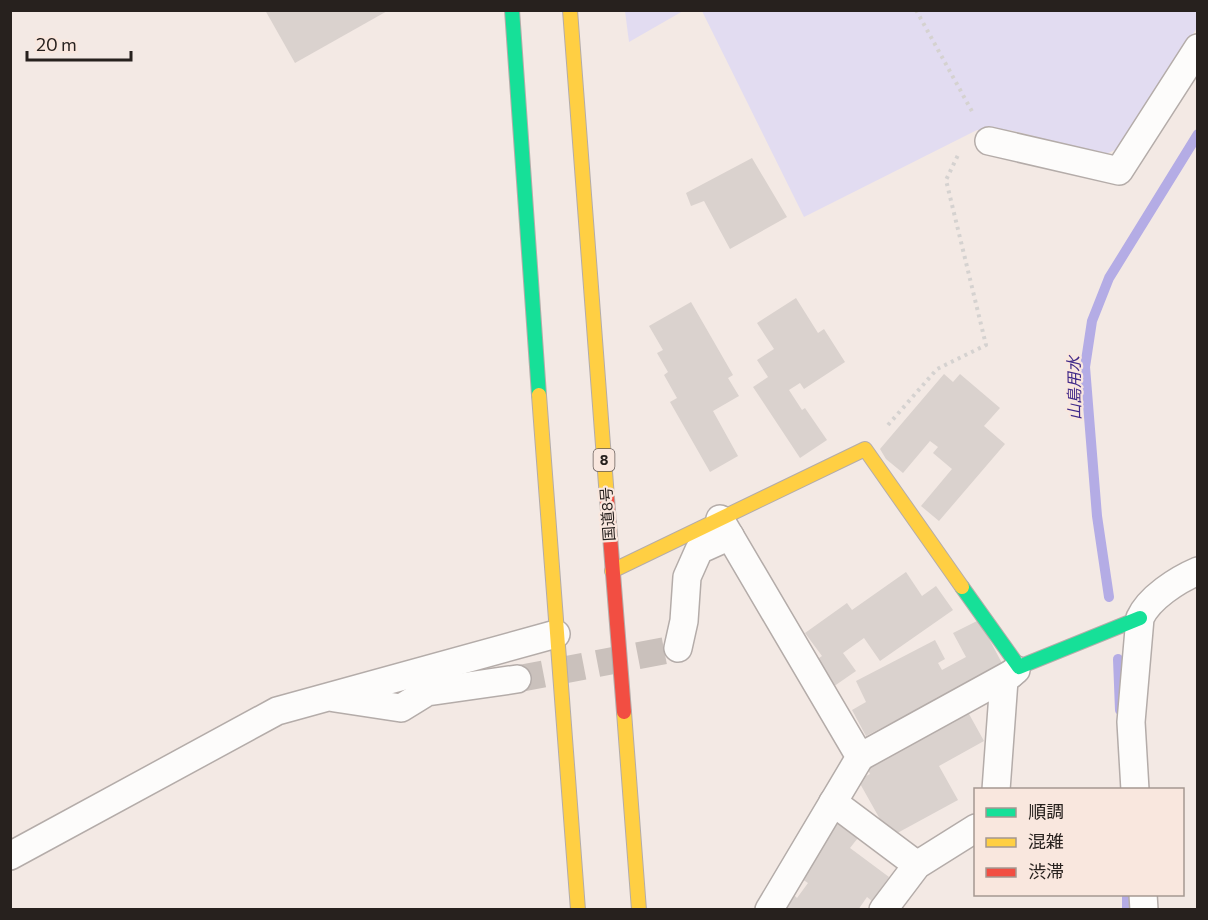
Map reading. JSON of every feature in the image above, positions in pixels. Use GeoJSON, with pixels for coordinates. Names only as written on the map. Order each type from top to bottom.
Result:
{"type":"FeatureCollection","features":[{"type":"Feature","properties":{"kind":"main road"},"geometry":{"type":"LineString","coordinates":[[512,10],[556,634],[578,909]]}},
{"type":"Feature","properties":{"kind":"main road","name":"国道8号"},"geometry":{"type":"LineString","coordinates":[[570,10],[639,909]]}},
{"type":"Feature","properties":{"kind":"main road"},"geometry":{"type":"LineString","coordinates":[[612,571],[725,528],[865,449],[1015,671],[1140,618]]}},
{"type":"Feature","properties":{"kind":"street"},"geometry":{"type":"LineString","coordinates":[[976,143],[1119,171],[1197,48]]}},
{"type":"Feature","properties":{"kind":"street"},"geometry":{"type":"LineString","coordinates":[[678,648],[684,621],[687,577],[699,550],[725,528],[860,757]]}},
{"type":"Feature","properties":{"kind":"street"},"geometry":{"type":"LineString","coordinates":[[1135,788],[1131,722],[1140,618],[1145,607],[1185,577],[1197,572]]}},
{"type":"Feature","properties":{"kind":"street"},"geometry":{"type":"LineString","coordinates":[[10,856],[277,711],[556,634]]}},
{"type":"Feature","properties":{"kind":"street"},"geometry":{"type":"LineString","coordinates":[[769,909],[860,757],[1015,671]]}},
{"type":"Feature","properties":{"kind":"street"},"geometry":{"type":"LineString","coordinates":[[996,788],[1004,680],[1015,671]]}},
{"type":"Feature","properties":{"kind":"street"},"geometry":{"type":"LineString","coordinates":[[327,697],[401,708],[427,692],[517,679]]}},
{"type":"Feature","properties":{"kind":"street"},"geometry":{"type":"LineString","coordinates":[[833,802],[917,865]]}},
{"type":"Feature","properties":{"kind":"street"},"geometry":{"type":"LineString","coordinates":[[883,909],[917,865],[974,829]]}},
{"type":"Feature","properties":{"kind":"path"},"geometry":{"type":"LineString","coordinates":[[865,449],[937,369],[986,345],[946,180],[976,143],[916,10]]}},
{"type":"Feature","properties":{"kind":"shaded area"},"geometry":{"type":"Polygon","coordinates":[[[625,10],[683,11],[629,42],[625,10]]]}},
{"type":"Feature","properties":{"kind":"shaded area"},"geometry":{"type":"Polygon","coordinates":[[[1197,10],[1198,26],[1123,146],[1104,155],[1010,130],[977,130],[804,217],[702,11],[1197,10]]]}},
{"type":"Feature","properties":{"kind":"building"},"geometry":{"type":"Polygon","coordinates":[[[265,10],[389,10],[295,63],[265,10]]]}},
{"type":"Feature","properties":{"kind":"building"},"geometry":{"type":"Polygon","coordinates":[[[752,158],[787,217],[730,249],[704,201],[691,206],[686,193],[752,158]]]}},
{"type":"Feature","properties":{"kind":"building"},"geometry":{"type":"Polygon","coordinates":[[[796,298],[818,333],[824,329],[845,362],[804,389],[800,383],[789,390],[802,410],[805,408],[827,440],[800,458],[753,387],[768,377],[757,360],[774,349],[757,323],[796,298]]]}},
{"type":"Feature","properties":{"kind":"building"},"geometry":{"type":"Polygon","coordinates":[[[691,302],[733,375],[728,378],[739,396],[713,411],[738,456],[710,472],[670,402],[677,398],[664,375],[668,372],[657,353],[663,350],[649,326],[691,302]]]}},
{"type":"Feature","properties":{"kind":"building"},"geometry":{"type":"Polygon","coordinates":[[[944,374],[953,382],[960,374],[1000,408],[984,426],[1005,444],[939,521],[921,506],[952,469],[933,453],[938,447],[930,441],[903,473],[886,459],[880,449],[944,374]]]}},
{"type":"Feature","properties":{"kind":"building"},"geometry":{"type":"Polygon","coordinates":[[[906,572],[922,596],[936,586],[953,610],[880,661],[864,638],[843,653],[856,671],[830,689],[812,663],[822,656],[805,633],[847,603],[852,610],[906,572]]]}},
{"type":"Feature","properties":{"kind":"building"},"geometry":{"type":"Polygon","coordinates":[[[979,620],[1003,665],[866,736],[852,710],[866,702],[856,681],[935,640],[945,659],[938,663],[942,670],[966,657],[953,633],[979,620]]]}},
{"type":"Feature","properties":{"kind":"building"},"geometry":{"type":"Polygon","coordinates":[[[964,705],[984,741],[939,766],[958,800],[890,837],[858,780],[870,774],[866,766],[964,705]]]}},
{"type":"Feature","properties":{"kind":"building"},"geometry":{"type":"Polygon","coordinates":[[[838,817],[861,834],[850,848],[889,877],[872,901],[867,897],[858,910],[784,910],[794,895],[797,898],[808,883],[799,877],[838,817]]]}},
{"type":"Feature","properties":{"kind":"waterway","name":"山島用水"},"geometry":{"type":"LineString","coordinates":[[1109,597],[1097,516],[1085,367],[1092,321],[1109,278],[1198,134]]}},
{"type":"Feature","properties":{"kind":"waterway","name":"山島用水"},"geometry":{"type":"LineString","coordinates":[[1118,659],[1120,710]]}},
{"type":"Feature","properties":{"kind":"waterway","name":"山島用水"},"geometry":{"type":"LineString","coordinates":[[1127,896],[1127,910]]}},
{"type":"Feature","properties":{"kind":"tunnel"},"geometry":{"type":"LineString","coordinates":[[517,679],[678,648]]}},
{"type":"Feature","properties":{"kind":"traffic: fast"},"geometry":{"type":"LineString","coordinates":[[512,10],[539,395]]}},
{"type":"Feature","properties":{"kind":"traffic: fast"},"geometry":{"type":"LineString","coordinates":[[962,587],[1019,667],[1140,618]]}},
{"type":"Feature","properties":{"kind":"traffic: slow"},"geometry":{"type":"LineString","coordinates":[[570,10],[607,498]]}},
{"type":"Feature","properties":{"kind":"traffic: slow"},"geometry":{"type":"LineString","coordinates":[[539,395],[578,910]]}},
{"type":"Feature","properties":{"kind":"traffic: slow"},"geometry":{"type":"LineString","coordinates":[[612,571],[865,449],[962,587]]}},
{"type":"Feature","properties":{"kind":"traffic: slow"},"geometry":{"type":"LineString","coordinates":[[624,712],[639,910]]}},
{"type":"Feature","properties":{"kind":"traffic: jam"},"geometry":{"type":"LineString","coordinates":[[607,498],[624,712]]}}]}
